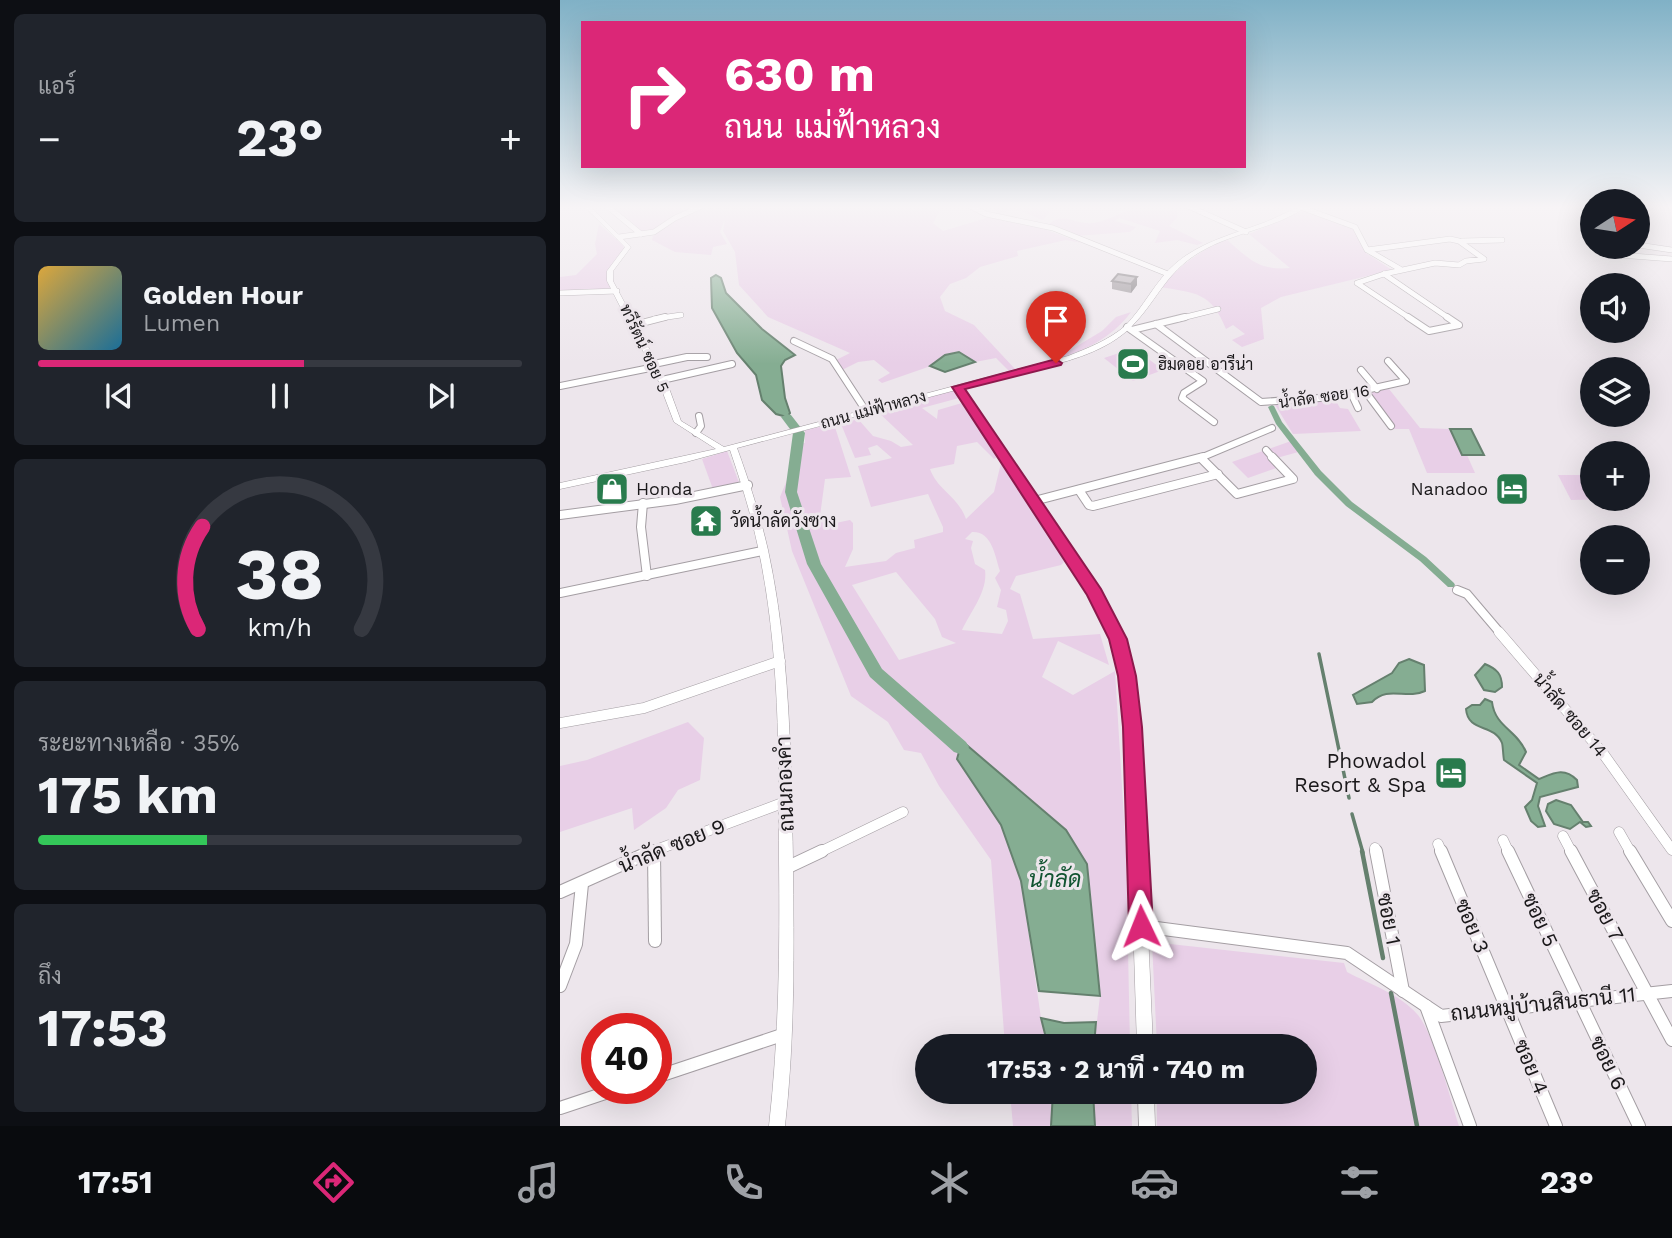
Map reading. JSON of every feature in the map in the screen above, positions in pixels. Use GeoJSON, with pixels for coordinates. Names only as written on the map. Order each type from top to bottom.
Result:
{"type":"FeatureCollection","features":[{"type":"Feature","properties":{"kind":"street","name":"ทวีรัตน์ ซอย 5"},"geometry":{"type":"LineString","coordinates":[[621,259],[610,271],[612,286],[617,290],[662,380],[678,422],[727,448]]}},
{"type":"Feature","properties":{"kind":"street"},"geometry":{"type":"LineString","coordinates":[[1129,259],[1168,274]]}},
{"type":"Feature","properties":{"kind":"street","name":"ถนน แม่ฟ้าหลวง"},"geometry":{"type":"LineString","coordinates":[[560,486],[727,448],[1070,358],[1129,329],[1168,274],[1187,259]]}},
{"type":"Feature","properties":{"kind":"street"},"geometry":{"type":"LineString","coordinates":[[1382,259],[1400,269]]}},
{"type":"Feature","properties":{"kind":"street"},"geometry":{"type":"LineString","coordinates":[[1384,274],[1459,325],[1429,331],[1357,283],[1384,274],[1400,269],[1435,263],[1459,265],[1466,261],[1483,260],[1481,259]]}},
{"type":"Feature","properties":{"kind":"street"},"geometry":{"type":"LineString","coordinates":[[560,293],[617,290]]}},
{"type":"Feature","properties":{"kind":"street"},"geometry":{"type":"LineString","coordinates":[[1129,329],[1218,309]]}},
{"type":"Feature","properties":{"kind":"street"},"geometry":{"type":"LineString","coordinates":[[634,325],[656,318],[681,315]]}},
{"type":"Feature","properties":{"kind":"street","name":"น้ำลัด ซอย 16"},"geometry":{"type":"LineString","coordinates":[[1156,324],[1261,402],[1351,393],[1406,381],[1388,360]]}},
{"type":"Feature","properties":{"kind":"street"},"geometry":{"type":"LineString","coordinates":[[1129,329],[1203,381],[1182,397],[1214,422]]}},
{"type":"Feature","properties":{"kind":"street"},"geometry":{"type":"LineString","coordinates":[[794,341],[832,359],[866,411]]}},
{"type":"Feature","properties":{"kind":"street"},"geometry":{"type":"LineString","coordinates":[[560,386],[687,357],[707,357]]}},
{"type":"Feature","properties":{"kind":"street"},"geometry":{"type":"LineString","coordinates":[[662,380],[732,364]]}},
{"type":"Feature","properties":{"kind":"street"},"geometry":{"type":"LineString","coordinates":[[1361,370],[1377,389]]}},
{"type":"Feature","properties":{"kind":"street"},"geometry":{"type":"LineString","coordinates":[[958,387],[1099,601],[1123,655],[1133,727],[1145,1034]]}},
{"type":"Feature","properties":{"kind":"street"},"geometry":{"type":"LineString","coordinates":[[1364,391],[1391,426]]}},
{"type":"Feature","properties":{"kind":"street"},"geometry":{"type":"LineString","coordinates":[[1351,393],[1357,408]]}},
{"type":"Feature","properties":{"kind":"street"},"geometry":{"type":"LineString","coordinates":[[696,433],[701,426],[699,416]]}},
{"type":"Feature","properties":{"kind":"street"},"geometry":{"type":"LineString","coordinates":[[1034,501],[1201,457],[1272,428]]}},
{"type":"Feature","properties":{"kind":"street","name":"ถนนกองคำ"},"geometry":{"type":"LineString","coordinates":[[727,448],[748,485],[780,661],[786,868],[785,1066],[777,1126]]}},
{"type":"Feature","properties":{"kind":"street"},"geometry":{"type":"LineString","coordinates":[[1201,457],[1237,494],[1293,479],[1266,450]]}},
{"type":"Feature","properties":{"kind":"street"},"geometry":{"type":"LineString","coordinates":[[1079,490],[1089,505],[1093,506],[1218,474]]}},
{"type":"Feature","properties":{"kind":"street"},"geometry":{"type":"LineString","coordinates":[[560,515],[675,500],[748,485]]}},
{"type":"Feature","properties":{"kind":"street"},"geometry":{"type":"LineString","coordinates":[[643,503],[641,527],[647,576]]}},
{"type":"Feature","properties":{"kind":"street"},"geometry":{"type":"LineString","coordinates":[[560,593],[762,551]]}},
{"type":"Feature","properties":{"kind":"street","name":"น้ำลัด ซอย 14"},"geometry":{"type":"LineString","coordinates":[[1457,590],[1466,594],[1602,752],[1672,850]]}},
{"type":"Feature","properties":{"kind":"street"},"geometry":{"type":"LineString","coordinates":[[560,723],[644,708],[780,661]]}},
{"type":"Feature","properties":{"kind":"street","name":"น้ำลัด ซอย 9"},"geometry":{"type":"LineString","coordinates":[[560,892],[654,850],[785,802]]}},
{"type":"Feature","properties":{"kind":"street"},"geometry":{"type":"LineString","coordinates":[[786,868],[903,812]]}},
{"type":"Feature","properties":{"kind":"street"},"geometry":{"type":"LineString","coordinates":[[1619,832],[1672,921]]}},
{"type":"Feature","properties":{"kind":"street","name":"ซอย 7"},"geometry":{"type":"LineString","coordinates":[[1563,836],[1672,1040]]}},
{"type":"Feature","properties":{"kind":"street","name":"ซอย 5"},"geometry":{"type":"LineString","coordinates":[[1503,840],[1578,1001]]}},
{"type":"Feature","properties":{"kind":"street","name":"ซอย 3"},"geometry":{"type":"LineString","coordinates":[[1438,844],[1506,1009]]}},
{"type":"Feature","properties":{"kind":"street","name":"ซอย 1"},"geometry":{"type":"LineString","coordinates":[[1375,848],[1403,990]]}},
{"type":"Feature","properties":{"kind":"street"},"geometry":{"type":"LineString","coordinates":[[654,850],[655,941]]}},
{"type":"Feature","properties":{"kind":"street"},"geometry":{"type":"LineString","coordinates":[[561,982],[576,944],[582,884]]}},
{"type":"Feature","properties":{"kind":"street","name":"ถนนหมู่บ้านสินธานี 11"},"geometry":{"type":"LineString","coordinates":[[1141,926],[1347,953],[1441,1016],[1672,991]]}},
{"type":"Feature","properties":{"kind":"street","name":"ซอย 6"},"geometry":{"type":"LineString","coordinates":[[1578,1001],[1639,1126]]}},
{"type":"Feature","properties":{"kind":"street"},"geometry":{"type":"LineString","coordinates":[[1426,1006],[1471,1126]]}},
{"type":"Feature","properties":{"kind":"street","name":"ซอย 4"},"geometry":{"type":"LineString","coordinates":[[1506,1009],[1556,1126]]}},
{"type":"Feature","properties":{"kind":"street"},"geometry":{"type":"LineString","coordinates":[[672,1072],[785,1034]]}},
{"type":"Feature","properties":{"kind":"street"},"geometry":{"type":"LineString","coordinates":[[560,1108],[581,1101]]}},
{"type":"Feature","properties":{"kind":"street"},"geometry":{"type":"LineString","coordinates":[[1146,1104],[1147,1126]]}},
{"type":"Feature","properties":{"kind":"shaded area"},"geometry":{"type":"Polygon","coordinates":[[[592,259],[620,259],[610,271],[617,291],[560,295],[560,277],[576,275],[592,259]]]}},
{"type":"Feature","properties":{"kind":"shaded area"},"geometry":{"type":"Polygon","coordinates":[[[736,259],[1009,259],[980,267],[966,278],[950,284],[940,297],[945,311],[974,325],[1015,369],[1009,371],[996,358],[975,362],[970,358],[945,355],[928,367],[882,383],[878,380],[890,373],[874,360],[858,362],[842,370],[836,360],[850,353],[768,317],[739,285],[736,259]]]}},
{"type":"Feature","properties":{"kind":"shaded area"},"geometry":{"type":"Polygon","coordinates":[[[1192,259],[1249,259],[1270,268],[1290,268],[1279,259],[1374,259],[1392,270],[1281,297],[1261,308],[1264,339],[1242,347],[1232,340],[1245,334],[1233,325],[1226,329],[1208,301],[1193,293],[1160,287],[1192,259]]]}},
{"type":"Feature","properties":{"kind":"shaded area"},"geometry":{"type":"Polygon","coordinates":[[[1131,312],[1115,330],[1096,343],[1052,361],[1102,331],[1116,317],[1131,312]]]}},
{"type":"Feature","properties":{"kind":"shaded area","name":"ฮิมดอย อารีน่า"},"geometry":{"type":"Polygon","coordinates":[[[1134,348],[1163,370],[1133,381],[1104,358],[1134,348]]]}},
{"type":"Feature","properties":{"kind":"shaded area"},"geometry":{"type":"Polygon","coordinates":[[[1389,389],[1420,428],[1450,429],[1462,455],[1467,455],[1475,473],[1427,473],[1409,429],[1390,429],[1365,392],[1389,389]]]}},
{"type":"Feature","properties":{"kind":"shaded area"},"geometry":{"type":"Polygon","coordinates":[[[947,391],[956,391],[959,398],[922,408],[937,419],[938,410],[962,403],[997,457],[994,459],[977,442],[957,446],[954,464],[930,469],[934,477],[958,505],[966,519],[994,492],[1001,463],[1064,562],[1016,576],[1010,589],[1020,594],[1033,639],[1100,634],[1109,665],[1058,641],[1042,677],[1073,695],[1115,671],[1126,852],[1130,1034],[1095,1034],[1100,996],[1066,830],[962,742],[958,759],[1001,825],[1021,881],[1045,1034],[1004,1034],[991,860],[939,786],[921,753],[904,750],[888,722],[851,696],[792,551],[780,497],[791,470],[793,444],[805,443],[805,430],[834,424],[851,477],[825,479],[820,516],[828,515],[831,524],[850,520],[853,523],[853,549],[845,567],[886,561],[896,553],[915,548],[914,540],[943,532],[928,494],[871,507],[858,466],[892,458],[877,445],[868,448],[871,455],[855,458],[841,424],[858,419],[873,436],[901,447],[913,445],[877,411],[947,391]],[[972,532],[965,539],[973,541],[971,548],[975,564],[985,570],[984,586],[962,630],[1002,634],[1008,621],[1006,610],[997,607],[1001,590],[995,578],[1000,571],[992,546],[979,533],[972,532]],[[896,572],[852,585],[899,660],[956,643],[942,637],[935,619],[896,572]]]}},
{"type":"Feature","properties":{"kind":"shaded area"},"geometry":{"type":"Polygon","coordinates":[[[1333,396],[1340,408],[1348,409],[1361,431],[1293,434],[1274,403],[1333,396]]]}},
{"type":"Feature","properties":{"kind":"shaded area"},"geometry":{"type":"Polygon","coordinates":[[[1294,440],[1302,451],[1273,459],[1279,467],[1248,478],[1232,462],[1294,440]]]}},
{"type":"Feature","properties":{"kind":"shaded area"},"geometry":{"type":"Polygon","coordinates":[[[727,451],[740,485],[714,492],[702,459],[727,451]]]}},
{"type":"Feature","properties":{"kind":"shaded area"},"geometry":{"type":"Polygon","coordinates":[[[1558,475],[1580,475],[1580,500],[1571,500],[1558,475]]]}},
{"type":"Feature","properties":{"kind":"shaded area"},"geometry":{"type":"Polygon","coordinates":[[[688,722],[704,738],[700,780],[678,790],[666,808],[634,830],[632,808],[560,832],[560,766],[587,760],[688,722]]]}},
{"type":"Feature","properties":{"kind":"shaded area"},"geometry":{"type":"Polygon","coordinates":[[[1152,942],[1344,963],[1347,972],[1393,995],[1417,1014],[1435,1050],[1459,1126],[1157,1126],[1157,1104],[1317,1104],[1317,1034],[1156,1034],[1152,942]]]}},
{"type":"Feature","properties":{"kind":"shaded area"},"geometry":{"type":"Polygon","coordinates":[[[1011,1104],[1052,1104],[1051,1126],[1013,1126],[1011,1104]]]}},
{"type":"Feature","properties":{"kind":"shaded area"},"geometry":{"type":"Polygon","coordinates":[[[1094,1104],[1131,1104],[1132,1126],[1095,1126],[1094,1104]]]}},
{"type":"Feature","properties":{"kind":"water"},"geometry":{"type":"Polygon","coordinates":[[[716,275],[721,278],[726,293],[762,329],[795,355],[785,360],[781,366],[790,413],[787,417],[776,414],[762,400],[756,375],[737,353],[712,308],[711,278],[716,275]]]}},
{"type":"Feature","properties":{"kind":"water"},"geometry":{"type":"Polygon","coordinates":[[[959,352],[975,362],[945,372],[930,366],[945,355],[959,352]]]}},
{"type":"Feature","properties":{"kind":"water"},"geometry":{"type":"Polygon","coordinates":[[[1450,429],[1471,429],[1484,455],[1462,455],[1450,429]]]}},
{"type":"Feature","properties":{"kind":"water"},"geometry":{"type":"Polygon","coordinates":[[[1409,659],[1424,665],[1425,691],[1384,694],[1372,702],[1357,704],[1353,695],[1392,673],[1399,663],[1409,659]]]}},
{"type":"Feature","properties":{"kind":"water"},"geometry":{"type":"Polygon","coordinates":[[[1485,664],[1500,675],[1502,687],[1495,692],[1484,690],[1475,675],[1485,664]]]}},
{"type":"Feature","properties":{"kind":"water"},"geometry":{"type":"Polygon","coordinates":[[[1485,699],[1492,702],[1497,717],[1526,752],[1519,765],[1539,779],[1563,772],[1577,780],[1578,787],[1540,797],[1538,806],[1545,826],[1538,827],[1531,821],[1525,807],[1532,800],[1537,783],[1504,760],[1502,743],[1498,737],[1471,722],[1468,717],[1466,709],[1472,705],[1480,705],[1485,699]]]}},
{"type":"Feature","properties":{"kind":"water","name":"น้ำลัด"},"geometry":{"type":"Polygon","coordinates":[[[962,741],[1066,830],[1087,864],[1100,996],[1039,991],[1021,881],[1001,825],[957,759],[962,741]]]}},
{"type":"Feature","properties":{"kind":"water"},"geometry":{"type":"Polygon","coordinates":[[[1556,800],[1571,805],[1583,822],[1588,822],[1591,826],[1586,827],[1580,822],[1570,829],[1554,824],[1546,811],[1548,804],[1556,800]]]}},
{"type":"Feature","properties":{"kind":"water"},"geometry":{"type":"Polygon","coordinates":[[[1041,1018],[1064,1023],[1096,1022],[1095,1034],[1045,1034],[1041,1018]]]}},
{"type":"Feature","properties":{"kind":"water"},"geometry":{"type":"Polygon","coordinates":[[[1052,1104],[1094,1104],[1095,1126],[1051,1126],[1052,1104]]]}},
{"type":"Feature","properties":{"kind":"building"},"geometry":{"type":"Polygon","coordinates":[[[1118,274],[1137,277],[1131,284],[1112,281],[1118,274]]]}},
{"type":"Feature","properties":{"kind":"waterway"},"geometry":{"type":"LineString","coordinates":[[1272,407],[1279,422],[1318,473],[1349,504],[1423,559],[1451,585]]}},
{"type":"Feature","properties":{"kind":"waterway","name":"น้ำลัด"},"geometry":{"type":"LineString","coordinates":[[787,417],[799,433],[791,492],[814,564],[876,673],[960,747]]}},
{"type":"Feature","properties":{"kind":"waterway"},"geometry":{"type":"LineString","coordinates":[[1319,654],[1349,798]]}},
{"type":"Feature","properties":{"kind":"waterway"},"geometry":{"type":"LineString","coordinates":[[1352,814],[1363,853]]}},
{"type":"Feature","properties":{"kind":"waterway"},"geometry":{"type":"LineString","coordinates":[[1362,851],[1383,958]]}},
{"type":"Feature","properties":{"kind":"waterway"},"geometry":{"type":"LineString","coordinates":[[1391,993],[1417,1126]]}},
{"type":"Feature","properties":{"kind":"place","name":"ฮิมดอย อารีน่า"},"geometry":{"type":"Point","coordinates":[1133,364]}},
{"type":"Feature","properties":{"kind":"place","name":"Honda"},"geometry":{"type":"Point","coordinates":[612,489]}},
{"type":"Feature","properties":{"kind":"place","name":"Nanadoo"},"geometry":{"type":"Point","coordinates":[1512,489]}},
{"type":"Feature","properties":{"kind":"place","name":"วัดน้ำลัดวังซาง"},"geometry":{"type":"Point","coordinates":[706,521]}},
{"type":"Feature","properties":{"kind":"place","name":"Phowadol Resort & Spa"},"geometry":{"type":"Point","coordinates":[1451,773]}},
{"type":"Feature","properties":{"kind":"route"},"geometry":{"type":"LineString","coordinates":[[1056,363],[958,387],[1095,593],[1118,639],[1127,676],[1133,727],[1141,926]]}}]}
